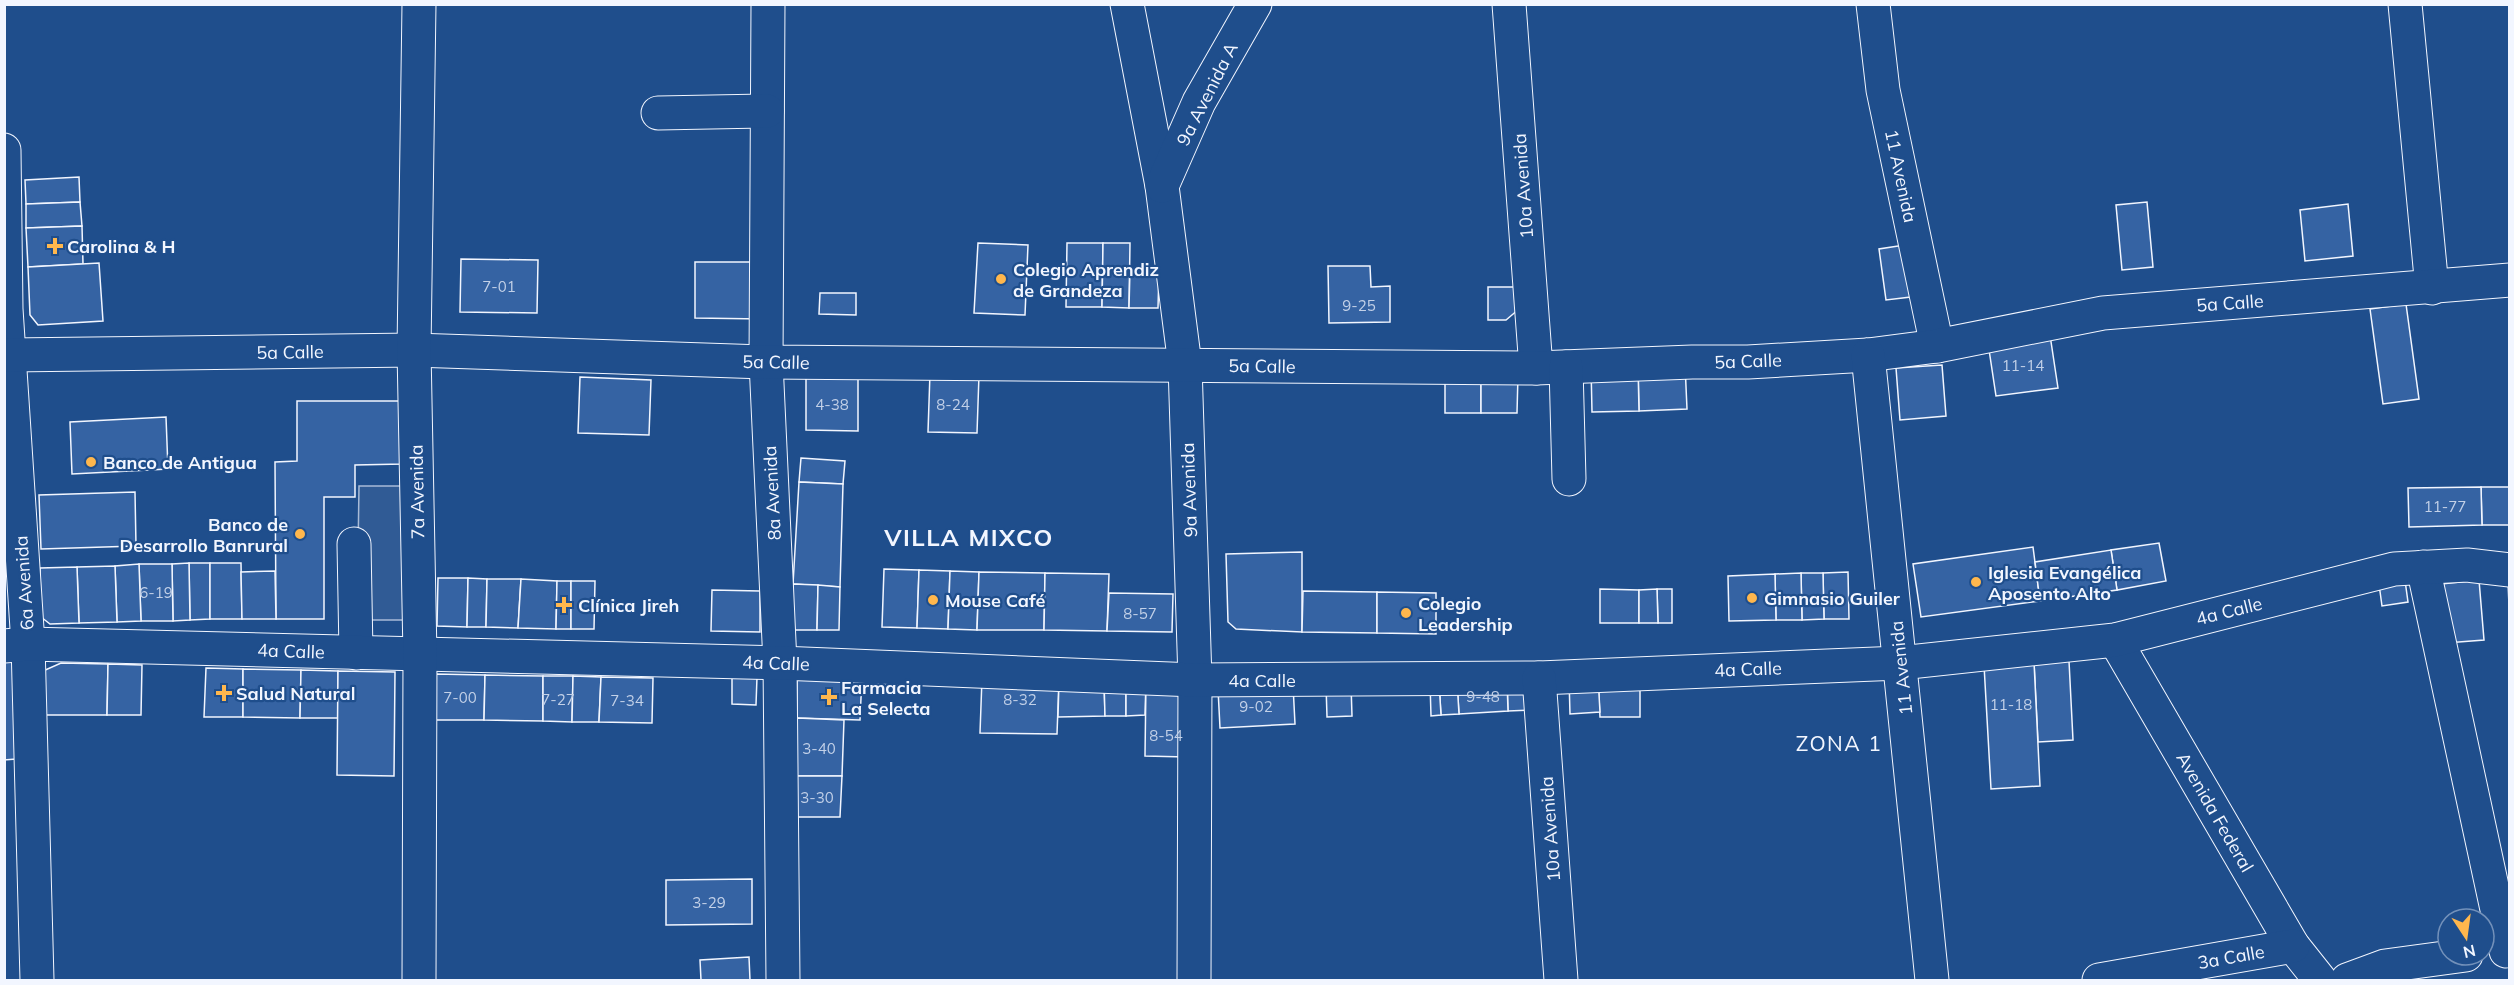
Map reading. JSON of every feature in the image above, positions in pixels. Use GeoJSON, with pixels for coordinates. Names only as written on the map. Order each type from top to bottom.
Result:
{"type":"FeatureCollection","features":[{"type":"Feature","properties":{"kind":"street","name":"7a Avenida"},"geometry":{"type":"LineString","coordinates":[[418,981],[420,655],[414,350],[419,4]]}},
{"type":"Feature","properties":{"kind":"street","name":"8a Avenida"},"geometry":{"type":"LineString","coordinates":[[768,4],[766,362],[780,663],[783,981]]}},
{"type":"Feature","properties":{"kind":"street","name":"9a Avenida"},"geometry":{"type":"LineString","coordinates":[[1127,4],[1162,186],[1185,365],[1196,680],[1194,981]]}},
{"type":"Feature","properties":{"kind":"street","name":"9a Avenida A"},"geometry":{"type":"LineString","coordinates":[[1162,186],[1199,102],[1255,4]]}},
{"type":"Feature","properties":{"kind":"street","name":"10a Avenida"},"geometry":{"type":"LineString","coordinates":[[1509,4],[1551,368],[1569,479]]}},
{"type":"Feature","properties":{"kind":"street","name":"11 Avenida"},"geometry":{"type":"LineString","coordinates":[[1873,4],[1883,90],[1937,346]]}},
{"type":"Feature","properties":{"kind":"street"},"geometry":{"type":"LineString","coordinates":[[2405,4],[2432,288]]}},
{"type":"Feature","properties":{"kind":"street"},"geometry":{"type":"LineString","coordinates":[[658,113],[768,111]]}},
{"type":"Feature","properties":{"kind":"street","name":"6a Avenida"},"geometry":{"type":"LineString","coordinates":[[4,150],[5,308],[9,355],[16,645],[37,981]]}},
{"type":"Feature","properties":{"kind":"street","name":"5a Calle"},"geometry":{"type":"LineString","coordinates":[[9,355],[414,350],[766,362],[1551,368],[1748,362],[1868,355],[1937,346],[2103,313],[2510,280]]}},
{"type":"Feature","properties":{"kind":"street","name":"11 Avenida"},"geometry":{"type":"LineString","coordinates":[[1868,355],[1932,981]]}},
{"type":"Feature","properties":{"kind":"street"},"geometry":{"type":"LineString","coordinates":[[354,544],[356,653]]}},
{"type":"Feature","properties":{"kind":"street","name":"4a Calle"},"geometry":{"type":"LineString","coordinates":[[16,645],[780,663],[1196,680],[1539,678],[1900,663],[2115,640],[2394,569],[2467,565],[2510,570]]}},
{"type":"Feature","properties":{"kind":"street"},"geometry":{"type":"LineString","coordinates":[[2423,567],[2500,951]]}},
{"type":"Feature","properties":{"kind":"street","name":"Avenida Federal"},"geometry":{"type":"LineString","coordinates":[[2115,640],[2293,946],[2320,981]]}},
{"type":"Feature","properties":{"kind":"street","name":"10a Avenida"},"geometry":{"type":"LineString","coordinates":[[1539,678],[1561,981]]}},
{"type":"Feature","properties":{"kind":"street","name":"3a Calle"},"geometry":{"type":"LineString","coordinates":[[2098,981],[2293,946]]}},
{"type":"Feature","properties":{"kind":"street"},"geometry":{"type":"LineString","coordinates":[[2347,981],[2385,966],[2436,959]]}},
{"type":"Feature","properties":{"kind":"shaded area"},"geometry":{"type":"Polygon","coordinates":[[[359,486],[408,486],[406,620],[357,620],[359,486]]]}},
{"type":"Feature","properties":{"kind":"building"},"geometry":{"type":"Polygon","coordinates":[[[79,177],[80,202],[26,204],[25,180],[79,177]]]}},
{"type":"Feature","properties":{"kind":"building"},"geometry":{"type":"Polygon","coordinates":[[[80,202],[82,226],[26,228],[26,204],[80,202]]]}},
{"type":"Feature","properties":{"kind":"building"},"geometry":{"type":"Polygon","coordinates":[[[2147,202],[2153,267],[2122,270],[2116,205],[2147,202]]]}},
{"type":"Feature","properties":{"kind":"building"},"geometry":{"type":"Polygon","coordinates":[[[2348,204],[2353,256],[2305,261],[2300,210],[2348,204]]]}},
{"type":"Feature","properties":{"kind":"building","name":"Carolina & H"},"geometry":{"type":"Polygon","coordinates":[[[82,226],[83,264],[28,267],[26,228],[82,226]]]}},
{"type":"Feature","properties":{"kind":"building","name":"Colegio Aprendiz de Grandeza"},"geometry":{"type":"Polygon","coordinates":[[[978,243],[1028,245],[1025,315],[974,313],[978,243]]]}},
{"type":"Feature","properties":{"kind":"building"},"geometry":{"type":"Polygon","coordinates":[[[1067,243],[1103,243],[1102,307],[1066,307],[1067,243]]]}},
{"type":"Feature","properties":{"kind":"building"},"geometry":{"type":"Polygon","coordinates":[[[1103,243],[1130,243],[1129,308],[1102,307],[1103,243]]]}},
{"type":"Feature","properties":{"kind":"building"},"geometry":{"type":"Polygon","coordinates":[[[1911,244],[1919,296],[1886,300],[1879,249],[1911,244]]]}},
{"type":"Feature","properties":{"kind":"building"},"geometry":{"type":"Polygon","coordinates":[[[461,259],[538,260],[537,313],[460,312],[461,259]]]}},
{"type":"Feature","properties":{"kind":"building"},"geometry":{"type":"Polygon","coordinates":[[[695,262],[762,262],[762,319],[695,318],[695,262]]]}},
{"type":"Feature","properties":{"kind":"building"},"geometry":{"type":"Polygon","coordinates":[[[99,263],[103,321],[38,325],[30,315],[28,267],[99,263]]]}},
{"type":"Feature","properties":{"kind":"building"},"geometry":{"type":"Polygon","coordinates":[[[1328,266],[1370,266],[1371,287],[1390,286],[1390,322],[1329,323],[1328,266]]]}},
{"type":"Feature","properties":{"kind":"building"},"geometry":{"type":"Polygon","coordinates":[[[1130,269],[1159,270],[1158,308],[1129,308],[1130,269]]]}},
{"type":"Feature","properties":{"kind":"building"},"geometry":{"type":"Polygon","coordinates":[[[1488,287],[1519,287],[1519,309],[1506,320],[1488,320],[1488,287]]]}},
{"type":"Feature","properties":{"kind":"building"},"geometry":{"type":"Polygon","coordinates":[[[820,293],[856,293],[856,315],[819,314],[820,293]]]}},
{"type":"Feature","properties":{"kind":"building"},"geometry":{"type":"Polygon","coordinates":[[[2406,304],[2419,399],[2383,404],[2370,309],[2406,304]]]}},
{"type":"Feature","properties":{"kind":"building"},"geometry":{"type":"Polygon","coordinates":[[[2050,335],[2058,388],[1996,396],[1988,343],[2050,335]]]}},
{"type":"Feature","properties":{"kind":"building"},"geometry":{"type":"Polygon","coordinates":[[[858,364],[858,431],[806,430],[806,377],[858,364]]]}},
{"type":"Feature","properties":{"kind":"building"},"geometry":{"type":"Polygon","coordinates":[[[1685,364],[1687,409],[1639,411],[1638,366],[1685,364]]]}},
{"type":"Feature","properties":{"kind":"building"},"geometry":{"type":"Polygon","coordinates":[[[1942,365],[1946,416],[1900,420],[1896,368],[1942,365]]]}},
{"type":"Feature","properties":{"kind":"building"},"geometry":{"type":"Polygon","coordinates":[[[1638,366],[1639,411],[1592,412],[1591,367],[1638,366]]]}},
{"type":"Feature","properties":{"kind":"building"},"geometry":{"type":"Polygon","coordinates":[[[930,373],[979,375],[977,433],[928,432],[930,373]]]}},
{"type":"Feature","properties":{"kind":"building"},"geometry":{"type":"Polygon","coordinates":[[[1445,374],[1481,374],[1481,413],[1445,413],[1445,374]]]}},
{"type":"Feature","properties":{"kind":"building"},"geometry":{"type":"Polygon","coordinates":[[[1481,374],[1518,375],[1517,413],[1481,413],[1481,374]]]}},
{"type":"Feature","properties":{"kind":"building"},"geometry":{"type":"Polygon","coordinates":[[[580,377],[651,380],[649,435],[578,433],[580,377]]]}},
{"type":"Feature","properties":{"kind":"building","name":"Banco de Desarrollo Banrural"},"geometry":{"type":"Polygon","coordinates":[[[297,401],[403,401],[403,464],[355,465],[355,497],[324,497],[324,619],[276,619],[275,462],[297,461],[297,401]]]}},
{"type":"Feature","properties":{"kind":"building"},"geometry":{"type":"Polygon","coordinates":[[[166,417],[168,469],[72,474],[70,422],[166,417]]]}},
{"type":"Feature","properties":{"kind":"building"},"geometry":{"type":"Polygon","coordinates":[[[801,458],[845,461],[843,484],[799,482],[801,458]]]}},
{"type":"Feature","properties":{"kind":"building"},"geometry":{"type":"Polygon","coordinates":[[[799,482],[843,484],[840,587],[793,584],[799,482]]]}},
{"type":"Feature","properties":{"kind":"building"},"geometry":{"type":"Polygon","coordinates":[[[2481,487],[2510,487],[2510,525],[2482,525],[2481,487]]]}},
{"type":"Feature","properties":{"kind":"building"},"geometry":{"type":"Polygon","coordinates":[[[2481,487],[2482,525],[2409,527],[2408,488],[2481,487]]]}},
{"type":"Feature","properties":{"kind":"building"},"geometry":{"type":"Polygon","coordinates":[[[135,492],[136,546],[41,549],[39,495],[135,492]]]}},
{"type":"Feature","properties":{"kind":"building"},"geometry":{"type":"Polygon","coordinates":[[[2159,543],[2166,581],[2117,590],[2111,550],[2159,543]]]}},
{"type":"Feature","properties":{"kind":"building","name":"Iglesia Evangélica Aposento Alto"},"geometry":{"type":"Polygon","coordinates":[[[2033,547],[2040,601],[1921,617],[1913,564],[2033,547]]]}},
{"type":"Feature","properties":{"kind":"building"},"geometry":{"type":"Polygon","coordinates":[[[2111,550],[2117,590],[2040,601],[2035,562],[2111,550]]]}},
{"type":"Feature","properties":{"kind":"building"},"geometry":{"type":"Polygon","coordinates":[[[1302,552],[1302,632],[1236,629],[1228,622],[1226,554],[1302,552]]]}},
{"type":"Feature","properties":{"kind":"building"},"geometry":{"type":"Polygon","coordinates":[[[189,563],[210,563],[210,619],[190,620],[189,563]]]}},
{"type":"Feature","properties":{"kind":"building"},"geometry":{"type":"Polygon","coordinates":[[[189,563],[190,620],[173,621],[172,564],[189,563]]]}},
{"type":"Feature","properties":{"kind":"building"},"geometry":{"type":"Polygon","coordinates":[[[210,563],[241,563],[242,619],[210,619],[210,563]]]}},
{"type":"Feature","properties":{"kind":"building"},"geometry":{"type":"Polygon","coordinates":[[[139,564],[172,564],[173,621],[141,621],[139,564]]]}},
{"type":"Feature","properties":{"kind":"building"},"geometry":{"type":"Polygon","coordinates":[[[139,564],[141,621],[117,622],[115,566],[139,564]]]}},
{"type":"Feature","properties":{"kind":"building"},"geometry":{"type":"Polygon","coordinates":[[[115,566],[117,622],[79,623],[77,567],[115,566]]]}},
{"type":"Feature","properties":{"kind":"building"},"geometry":{"type":"Polygon","coordinates":[[[77,567],[79,623],[50,624],[41,617],[40,568],[77,567]]]}},
{"type":"Feature","properties":{"kind":"building"},"geometry":{"type":"Polygon","coordinates":[[[884,569],[919,570],[917,628],[882,627],[884,569]]]}},
{"type":"Feature","properties":{"kind":"building","name":"Mouse Café"},"geometry":{"type":"Polygon","coordinates":[[[919,570],[950,571],[948,629],[917,628],[919,570]]]}},
{"type":"Feature","properties":{"kind":"building"},"geometry":{"type":"Polygon","coordinates":[[[275,571],[276,619],[242,619],[241,572],[275,571]]]}},
{"type":"Feature","properties":{"kind":"building"},"geometry":{"type":"Polygon","coordinates":[[[950,571],[979,572],[977,630],[948,629],[950,571]]]}},
{"type":"Feature","properties":{"kind":"building"},"geometry":{"type":"Polygon","coordinates":[[[979,572],[1045,573],[1044,630],[977,630],[979,572]]]}},
{"type":"Feature","properties":{"kind":"building"},"geometry":{"type":"Polygon","coordinates":[[[1848,572],[1849,619],[1824,619],[1823,573],[1848,572]]]}},
{"type":"Feature","properties":{"kind":"building"},"geometry":{"type":"Polygon","coordinates":[[[1045,573],[1109,574],[1107,631],[1044,630],[1045,573]]]}},
{"type":"Feature","properties":{"kind":"building"},"geometry":{"type":"Polygon","coordinates":[[[1801,573],[1823,573],[1824,619],[1802,620],[1801,573]]]}},
{"type":"Feature","properties":{"kind":"building"},"geometry":{"type":"Polygon","coordinates":[[[1801,573],[1802,620],[1776,620],[1775,574],[1801,573]]]}},
{"type":"Feature","properties":{"kind":"building"},"geometry":{"type":"Polygon","coordinates":[[[2404,573],[2408,602],[2382,606],[2378,577],[2404,573]]]}},
{"type":"Feature","properties":{"kind":"building","name":"Gimnasio Guiler"},"geometry":{"type":"Polygon","coordinates":[[[1775,574],[1776,620],[1729,621],[1728,576],[1775,574]]]}},
{"type":"Feature","properties":{"kind":"building"},"geometry":{"type":"Polygon","coordinates":[[[438,578],[468,578],[467,627],[437,626],[438,578]]]}},
{"type":"Feature","properties":{"kind":"building"},"geometry":{"type":"Polygon","coordinates":[[[468,578],[487,579],[486,627],[467,627],[468,578]]]}},
{"type":"Feature","properties":{"kind":"building"},"geometry":{"type":"Polygon","coordinates":[[[487,579],[521,579],[518,628],[486,627],[487,579]]]}},
{"type":"Feature","properties":{"kind":"building"},"geometry":{"type":"Polygon","coordinates":[[[521,579],[557,581],[556,629],[518,628],[521,579]]]}},
{"type":"Feature","properties":{"kind":"building"},"geometry":{"type":"Polygon","coordinates":[[[2479,580],[2484,640],[2446,643],[2441,584],[2479,580]]]}},
{"type":"Feature","properties":{"kind":"building","name":"Clínica Jireh"},"geometry":{"type":"Polygon","coordinates":[[[557,581],[571,581],[571,629],[556,629],[557,581]]]}},
{"type":"Feature","properties":{"kind":"building"},"geometry":{"type":"Polygon","coordinates":[[[571,581],[595,581],[594,629],[571,629],[571,581]]]}},
{"type":"Feature","properties":{"kind":"building"},"geometry":{"type":"Polygon","coordinates":[[[2508,583],[2510,583],[2510,627],[2508,583]]]}},
{"type":"Feature","properties":{"kind":"building"},"geometry":{"type":"Polygon","coordinates":[[[793,584],[818,585],[817,630],[791,630],[793,584]]]}},
{"type":"Feature","properties":{"kind":"building"},"geometry":{"type":"Polygon","coordinates":[[[818,585],[840,587],[839,630],[817,630],[818,585]]]}},
{"type":"Feature","properties":{"kind":"building"},"geometry":{"type":"Polygon","coordinates":[[[1600,589],[1639,590],[1639,623],[1600,623],[1600,589]]]}},
{"type":"Feature","properties":{"kind":"building"},"geometry":{"type":"Polygon","coordinates":[[[1657,589],[1672,589],[1672,623],[1658,623],[1657,589]]]}},
{"type":"Feature","properties":{"kind":"building"},"geometry":{"type":"Polygon","coordinates":[[[1657,589],[1658,623],[1639,623],[1639,590],[1657,589]]]}},
{"type":"Feature","properties":{"kind":"building"},"geometry":{"type":"Polygon","coordinates":[[[712,590],[760,591],[760,632],[711,631],[712,590]]]}},
{"type":"Feature","properties":{"kind":"building"},"geometry":{"type":"Polygon","coordinates":[[[1303,591],[1377,592],[1377,633],[1302,632],[1303,591]]]}},
{"type":"Feature","properties":{"kind":"building","name":"Colegio Leadership"},"geometry":{"type":"Polygon","coordinates":[[[1377,592],[1436,593],[1436,634],[1377,633],[1377,592]]]}},
{"type":"Feature","properties":{"kind":"building"},"geometry":{"type":"Polygon","coordinates":[[[1109,593],[1173,594],[1172,632],[1107,631],[1109,593]]]}},
{"type":"Feature","properties":{"kind":"building"},"geometry":{"type":"Polygon","coordinates":[[[14,657],[16,759],[4,760],[4,658],[14,657]]]}},
{"type":"Feature","properties":{"kind":"building"},"geometry":{"type":"Polygon","coordinates":[[[2069,661],[2073,740],[2038,742],[2034,662],[2069,661]]]}},
{"type":"Feature","properties":{"kind":"building"},"geometry":{"type":"Polygon","coordinates":[[[2034,662],[2040,786],[1991,789],[1984,665],[2034,662]]]}},
{"type":"Feature","properties":{"kind":"building"},"geometry":{"type":"Polygon","coordinates":[[[61,663],[108,664],[107,715],[44,715],[43,671],[61,663]]]}},
{"type":"Feature","properties":{"kind":"building"},"geometry":{"type":"Polygon","coordinates":[[[108,664],[142,665],[141,715],[107,715],[108,664]]]}},
{"type":"Feature","properties":{"kind":"building","name":"Salud Natural"},"geometry":{"type":"Polygon","coordinates":[[[206,668],[243,669],[243,717],[204,717],[206,668]]]}},
{"type":"Feature","properties":{"kind":"building"},"geometry":{"type":"Polygon","coordinates":[[[243,669],[301,670],[300,718],[243,717],[243,669]]]}},
{"type":"Feature","properties":{"kind":"building"},"geometry":{"type":"Polygon","coordinates":[[[301,670],[338,671],[338,718],[300,718],[301,670]]]}},
{"type":"Feature","properties":{"kind":"building"},"geometry":{"type":"Polygon","coordinates":[[[338,671],[395,672],[394,776],[337,775],[338,671]]]}},
{"type":"Feature","properties":{"kind":"building"},"geometry":{"type":"Polygon","coordinates":[[[435,674],[485,675],[484,720],[435,720],[435,674]]]}},
{"type":"Feature","properties":{"kind":"building"},"geometry":{"type":"Polygon","coordinates":[[[485,675],[543,676],[543,721],[484,720],[485,675]]]}},
{"type":"Feature","properties":{"kind":"building","name":"Farmacia La Selecta"},"geometry":{"type":"Polygon","coordinates":[[[797,675],[862,676],[860,720],[797,718],[797,675]]]}},
{"type":"Feature","properties":{"kind":"building"},"geometry":{"type":"Polygon","coordinates":[[[543,676],[573,676],[572,722],[543,721],[543,676]]]}},
{"type":"Feature","properties":{"kind":"building"},"geometry":{"type":"Polygon","coordinates":[[[573,676],[601,677],[599,722],[572,722],[573,676]]]}},
{"type":"Feature","properties":{"kind":"building"},"geometry":{"type":"Polygon","coordinates":[[[1640,676],[1640,717],[1600,717],[1598,677],[1640,676]]]}},
{"type":"Feature","properties":{"kind":"building"},"geometry":{"type":"Polygon","coordinates":[[[601,677],[653,678],[652,723],[599,722],[601,677]]]}},
{"type":"Feature","properties":{"kind":"building"},"geometry":{"type":"Polygon","coordinates":[[[732,677],[757,677],[756,705],[732,704],[732,677]]]}},
{"type":"Feature","properties":{"kind":"building"},"geometry":{"type":"Polygon","coordinates":[[[1598,677],[1600,712],[1570,714],[1569,678],[1598,677]]]}},
{"type":"Feature","properties":{"kind":"building"},"geometry":{"type":"Polygon","coordinates":[[[982,678],[1059,681],[1057,734],[980,733],[982,678]]]}},
{"type":"Feature","properties":{"kind":"building"},"geometry":{"type":"Polygon","coordinates":[[[1507,680],[1534,680],[1535,710],[1508,711],[1507,680]]]}},
{"type":"Feature","properties":{"kind":"building"},"geometry":{"type":"Polygon","coordinates":[[[1507,680],[1508,711],[1459,714],[1457,681],[1507,680]]]}},
{"type":"Feature","properties":{"kind":"building"},"geometry":{"type":"Polygon","coordinates":[[[1059,681],[1104,681],[1105,716],[1058,717],[1059,681]]]}},
{"type":"Feature","properties":{"kind":"building"},"geometry":{"type":"Polygon","coordinates":[[[1104,681],[1126,681],[1126,716],[1105,716],[1104,681]]]}},
{"type":"Feature","properties":{"kind":"building"},"geometry":{"type":"Polygon","coordinates":[[[1126,681],[1146,681],[1145,715],[1126,716],[1126,681]]]}},
{"type":"Feature","properties":{"kind":"building"},"geometry":{"type":"Polygon","coordinates":[[[1146,681],[1187,681],[1186,757],[1145,756],[1146,681]]]}},
{"type":"Feature","properties":{"kind":"building"},"geometry":{"type":"Polygon","coordinates":[[[1457,681],[1459,714],[1441,715],[1439,682],[1457,681]]]}},
{"type":"Feature","properties":{"kind":"building"},"geometry":{"type":"Polygon","coordinates":[[[1439,682],[1441,715],[1431,716],[1430,683],[1439,682]]]}},
{"type":"Feature","properties":{"kind":"building"},"geometry":{"type":"Polygon","coordinates":[[[1351,684],[1352,716],[1327,717],[1326,685],[1351,684]]]}},
{"type":"Feature","properties":{"kind":"building"},"geometry":{"type":"Polygon","coordinates":[[[1293,685],[1295,724],[1220,728],[1218,689],[1293,685]]]}},
{"type":"Feature","properties":{"kind":"building"},"geometry":{"type":"Polygon","coordinates":[[[797,718],[844,720],[842,776],[794,776],[797,718]]]}},
{"type":"Feature","properties":{"kind":"building"},"geometry":{"type":"Polygon","coordinates":[[[794,776],[842,776],[840,817],[794,817],[794,776]]]}},
{"type":"Feature","properties":{"kind":"building"},"geometry":{"type":"Polygon","coordinates":[[[752,879],[752,924],[666,925],[666,880],[752,879]]]}},
{"type":"Feature","properties":{"kind":"building"},"geometry":{"type":"Polygon","coordinates":[[[749,957],[750,980],[701,980],[700,960],[749,957]]]}},
{"type":"Feature","properties":{"kind":"place","name":"Carolina & H"},"geometry":{"type":"Point","coordinates":[55,246]}},
{"type":"Feature","properties":{"kind":"place","name":"Colegio Aprendiz de Grandeza"},"geometry":{"type":"Point","coordinates":[1001,279]}},
{"type":"Feature","properties":{"kind":"place","name":"Banco de Antigua"},"geometry":{"type":"Point","coordinates":[91,462]}},
{"type":"Feature","properties":{"kind":"place","name":"Banco de Desarrollo Banrural"},"geometry":{"type":"Point","coordinates":[300,534]}},
{"type":"Feature","properties":{"kind":"place","name":"Iglesia Evangélica Aposento Alto"},"geometry":{"type":"Point","coordinates":[1976,582]}},
{"type":"Feature","properties":{"kind":"place","name":"Gimnasio Guiler"},"geometry":{"type":"Point","coordinates":[1752,598]}},
{"type":"Feature","properties":{"kind":"place","name":"Mouse Café"},"geometry":{"type":"Point","coordinates":[933,600]}},
{"type":"Feature","properties":{"kind":"place","name":"Clínica Jireh"},"geometry":{"type":"Point","coordinates":[564,605]}},
{"type":"Feature","properties":{"kind":"place","name":"Colegio Leadership"},"geometry":{"type":"Point","coordinates":[1406,613]}},
{"type":"Feature","properties":{"kind":"place","name":"Salud Natural"},"geometry":{"type":"Point","coordinates":[224,693]}},
{"type":"Feature","properties":{"kind":"place","name":"Farmacia La Selecta"},"geometry":{"type":"Point","coordinates":[829,697]}},
{"type":"Feature","properties":{"kind":"district","name":"VILLA MIXCO"},"geometry":{"type":"Point","coordinates":[969,537]}},
{"type":"Feature","properties":{"kind":"district","name":"ZONA 1"},"geometry":{"type":"Point","coordinates":[1839,743]}}]}
